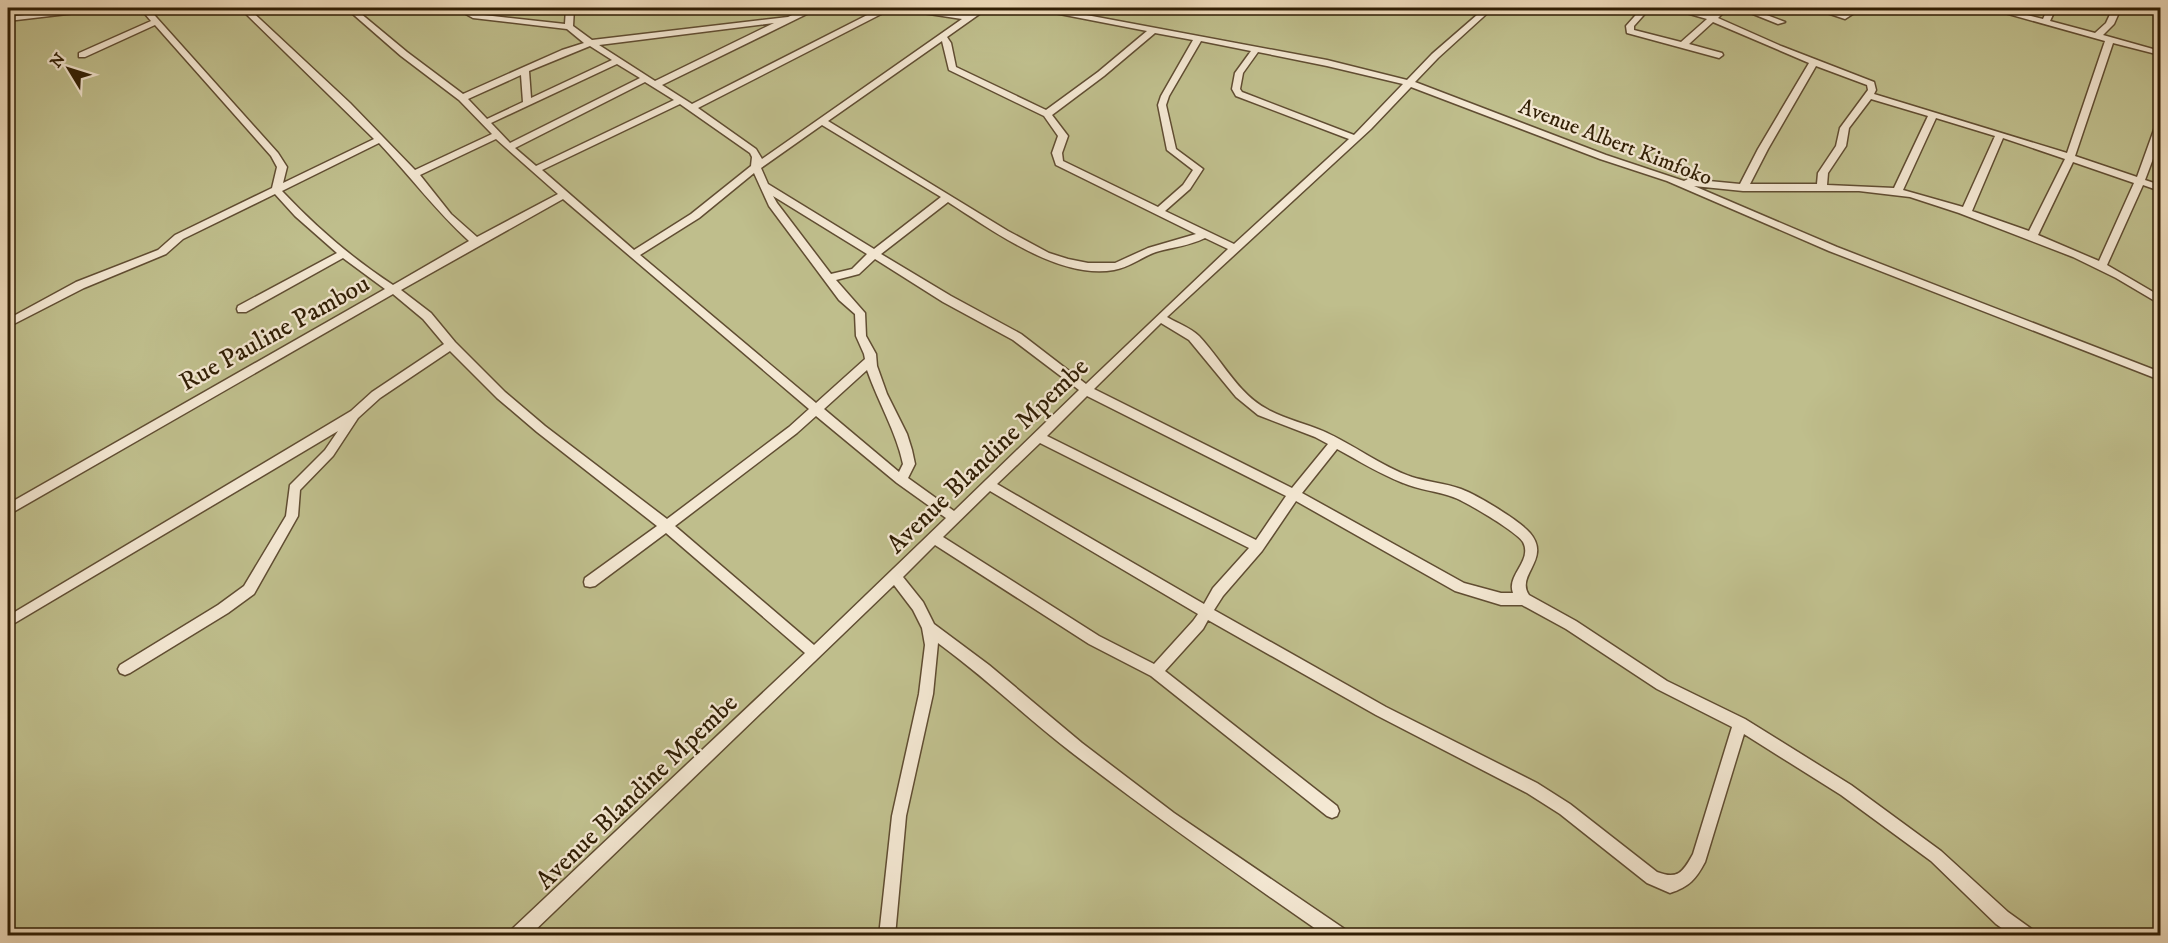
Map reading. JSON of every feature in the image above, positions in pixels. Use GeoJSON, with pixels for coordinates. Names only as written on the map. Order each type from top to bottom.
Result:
{"type":"FeatureCollection","features":[{"type":"Feature","properties":{"kind":"street"},"geometry":{"type":"LineString","coordinates":[[8,19],[101,8]]}},
{"type":"Feature","properties":{"kind":"street"},"geometry":{"type":"LineString","coordinates":[[144,8],[275,155],[282,167],[276,190]]}},
{"type":"Feature","properties":{"kind":"street"},"geometry":{"type":"LineString","coordinates":[[244,8],[381,139],[414,174],[447,216],[476,242]]}},
{"type":"Feature","properties":{"kind":"street"},"geometry":{"type":"LineString","coordinates":[[350,8],[404,54],[462,98],[509,147],[696,309],[901,480],[954,517]]}},
{"type":"Feature","properties":{"kind":"street"},"geometry":{"type":"LineString","coordinates":[[459,8],[473,16],[568,27],[747,146],[757,157],[756,167],[772,204],[843,297],[860,313],[861,336],[906,450],[909,464],[901,480]]}},
{"type":"Feature","properties":{"kind":"street"},"geometry":{"type":"LineString","coordinates":[[568,27],[570,8]]}},
{"type":"Feature","properties":{"kind":"street"},"geometry":{"type":"LineString","coordinates":[[656,84],[812,8]]}},
{"type":"Feature","properties":{"kind":"street"},"geometry":{"type":"LineString","coordinates":[[691,108],[885,8]]}},
{"type":"Feature","properties":{"kind":"street"},"geometry":{"type":"LineString","coordinates":[[903,8],[969,18]]}},
{"type":"Feature","properties":{"kind":"street"},"geometry":{"type":"LineString","coordinates":[[635,254],[695,216],[756,167],[824,122],[984,8]]}},
{"type":"Feature","properties":{"kind":"street","name":"Avenue Albert Kimfoko"},"geometry":{"type":"LineString","coordinates":[[1039,8],[1338,66],[1408,83],[1603,158],[1670,179],[1833,249],[2160,376]]}},
{"type":"Feature","properties":{"kind":"street","name":"Avenue Blandine Mpembe"},"geometry":{"type":"LineString","coordinates":[[517,936],[895,576],[1161,318],[1355,138],[1408,83],[1489,8]]}},
{"type":"Feature","properties":{"kind":"street"},"geometry":{"type":"LineString","coordinates":[[1646,8],[1629,26],[1630,31],[1719,55]]}},
{"type":"Feature","properties":{"kind":"street"},"geometry":{"type":"LineString","coordinates":[[1679,8],[1711,18],[1778,48],[1869,82],[1872,88],[1856,115],[1845,128],[1841,146],[1823,173],[1822,188]]}},
{"type":"Feature","properties":{"kind":"street"},"geometry":{"type":"LineString","coordinates":[[1683,45],[1724,8]]}},
{"type":"Feature","properties":{"kind":"street"},"geometry":{"type":"LineString","coordinates":[[1742,8],[1781,21]]}},
{"type":"Feature","properties":{"kind":"street"},"geometry":{"type":"LineString","coordinates":[[1816,8],[1845,17],[1858,8]]}},
{"type":"Feature","properties":{"kind":"street"},"geometry":{"type":"LineString","coordinates":[[1991,8],[2160,53]]}},
{"type":"Feature","properties":{"kind":"street"},"geometry":{"type":"LineString","coordinates":[[2046,22],[2052,8]]}},
{"type":"Feature","properties":{"kind":"street"},"geometry":{"type":"LineString","coordinates":[[2098,35],[2110,24],[2117,8]]}},
{"type":"Feature","properties":{"kind":"street"},"geometry":{"type":"LineString","coordinates":[[462,98],[574,48],[788,19]]}},
{"type":"Feature","properties":{"kind":"street"},"geometry":{"type":"LineString","coordinates":[[82,55],[156,22]]}},
{"type":"Feature","properties":{"kind":"street"},"geometry":{"type":"LineString","coordinates":[[1047,114],[1101,74],[1154,30]]}},
{"type":"Feature","properties":{"kind":"street"},"geometry":{"type":"LineString","coordinates":[[943,37],[947,43],[952,68],[1047,114],[1064,136],[1058,153],[1059,163],[1236,249]]}},
{"type":"Feature","properties":{"kind":"street"},"geometry":{"type":"LineString","coordinates":[[1158,212],[1190,183],[1198,169],[1172,150],[1162,105],[1198,39]]}},
{"type":"Feature","properties":{"kind":"street"},"geometry":{"type":"LineString","coordinates":[[2032,236],[2070,158],[2110,39]]}},
{"type":"Feature","properties":{"kind":"street"},"geometry":{"type":"LineString","coordinates":[[1255,51],[1239,73],[1236,89],[1239,94],[1355,138]]}},
{"type":"Feature","properties":{"kind":"street"},"geometry":{"type":"LineString","coordinates":[[487,122],[617,61]]}},
{"type":"Feature","properties":{"kind":"street"},"geometry":{"type":"LineString","coordinates":[[1743,188],[1762,149],[1815,61]]}},
{"type":"Feature","properties":{"kind":"street"},"geometry":{"type":"LineString","coordinates":[[525,70],[527,102]]}},
{"type":"Feature","properties":{"kind":"street"},"geometry":{"type":"LineString","coordinates":[[509,147],[645,79]]}},
{"type":"Feature","properties":{"kind":"street"},"geometry":{"type":"LineString","coordinates":[[1868,95],[2000,135],[2160,188]]}},
{"type":"Feature","properties":{"kind":"street"},"geometry":{"type":"LineString","coordinates":[[535,170],[680,101]]}},
{"type":"Feature","properties":{"kind":"street"},"geometry":{"type":"LineString","coordinates":[[1897,192],[1932,116]]}},
{"type":"Feature","properties":{"kind":"street"},"geometry":{"type":"LineString","coordinates":[[824,122],[1037,251],[1059,260],[1086,266],[1111,267],[1154,250],[1184,244],[1204,234]]}},
{"type":"Feature","properties":{"kind":"street"},"geometry":{"type":"LineString","coordinates":[[2103,265],[2116,230],[2153,155],[2160,127]]}},
{"type":"Feature","properties":{"kind":"street"},"geometry":{"type":"LineString","coordinates":[[414,174],[498,135]]}},
{"type":"Feature","properties":{"kind":"street"},"geometry":{"type":"LineString","coordinates":[[1966,212],[2000,135]]}},
{"type":"Feature","properties":{"kind":"street"},"geometry":{"type":"LineString","coordinates":[[8,322],[80,285],[162,252],[180,237],[381,139]]}},
{"type":"Feature","properties":{"kind":"street"},"geometry":{"type":"LineString","coordinates":[[1670,179],[1743,188],[1822,188],[1897,192],[1966,212],[2103,265],[2131,280],[2160,301]]}},
{"type":"Feature","properties":{"kind":"street"},"geometry":{"type":"LineString","coordinates":[[764,186],[947,299],[1017,337],[1086,390],[1294,494],[1460,587],[1501,599],[1524,599]]}},
{"type":"Feature","properties":{"kind":"street"},"geometry":{"type":"LineString","coordinates":[[276,190],[298,214],[369,274],[396,290],[427,316],[451,345],[501,394],[542,429],[667,526],[814,653]]}},
{"type":"Feature","properties":{"kind":"street","name":"Rue Pauline Pambou"},"geometry":{"type":"LineString","coordinates":[[8,510],[396,290],[476,242],[564,195]]}},
{"type":"Feature","properties":{"kind":"street"},"geometry":{"type":"LineString","coordinates":[[830,278],[855,272],[948,197]]}},
{"type":"Feature","properties":{"kind":"street"},"geometry":{"type":"LineString","coordinates":[[242,309],[344,253]]}},
{"type":"Feature","properties":{"kind":"street"},"geometry":{"type":"LineString","coordinates":[[1161,318],[1193,337],[1240,394],[1262,412],[1319,434],[1410,481],[1458,493],[1519,529],[1528,539],[1532,551],[1528,565],[1518,582],[1518,590],[1524,599],[1571,625],[1662,686],[1740,724],[1846,790],[1935,856],[1996,913],[2027,936]]}},
{"type":"Feature","properties":{"kind":"street"},"geometry":{"type":"LineString","coordinates":[[125,669],[223,609],[249,590],[291,516],[294,488],[329,453],[356,414],[376,395],[451,345]]}},
{"type":"Feature","properties":{"kind":"street"},"geometry":{"type":"LineString","coordinates":[[590,582],[716,490],[817,409],[870,361]]}},
{"type":"Feature","properties":{"kind":"street"},"geometry":{"type":"LineString","coordinates":[[9,620],[149,539],[356,414]]}},
{"type":"Feature","properties":{"kind":"street"},"geometry":{"type":"LineString","coordinates":[[1039,437],[1258,547]]}},
{"type":"Feature","properties":{"kind":"street"},"geometry":{"type":"LineString","coordinates":[[1156,672],[1198,625],[1205,611],[1258,547],[1319,460],[1335,444]]}},
{"type":"Feature","properties":{"kind":"street"},"geometry":{"type":"LineString","coordinates":[[989,485],[1313,674],[1532,788],[1582,822],[1639,870],[1670,885],[1686,877],[1700,857],[1740,724]]}},
{"type":"Feature","properties":{"kind":"street"},"geometry":{"type":"LineString","coordinates":[[933,537],[1094,640],[1156,672],[1332,811]]}},
{"type":"Feature","properties":{"kind":"street"},"geometry":{"type":"LineString","coordinates":[[887,936],[899,816],[931,664],[932,645],[929,628],[908,591],[895,576]]}},
{"type":"Feature","properties":{"kind":"street"},"geometry":{"type":"LineString","coordinates":[[929,628],[984,669],[1077,748],[1169,818],[1340,936]]}},
{"type":"Feature","properties":{"kind":"shaded area"},"geometry":{"type":"Polygon","coordinates":[[[8,8],[2160,8],[2160,935],[8,935],[8,8]]]}}]}
